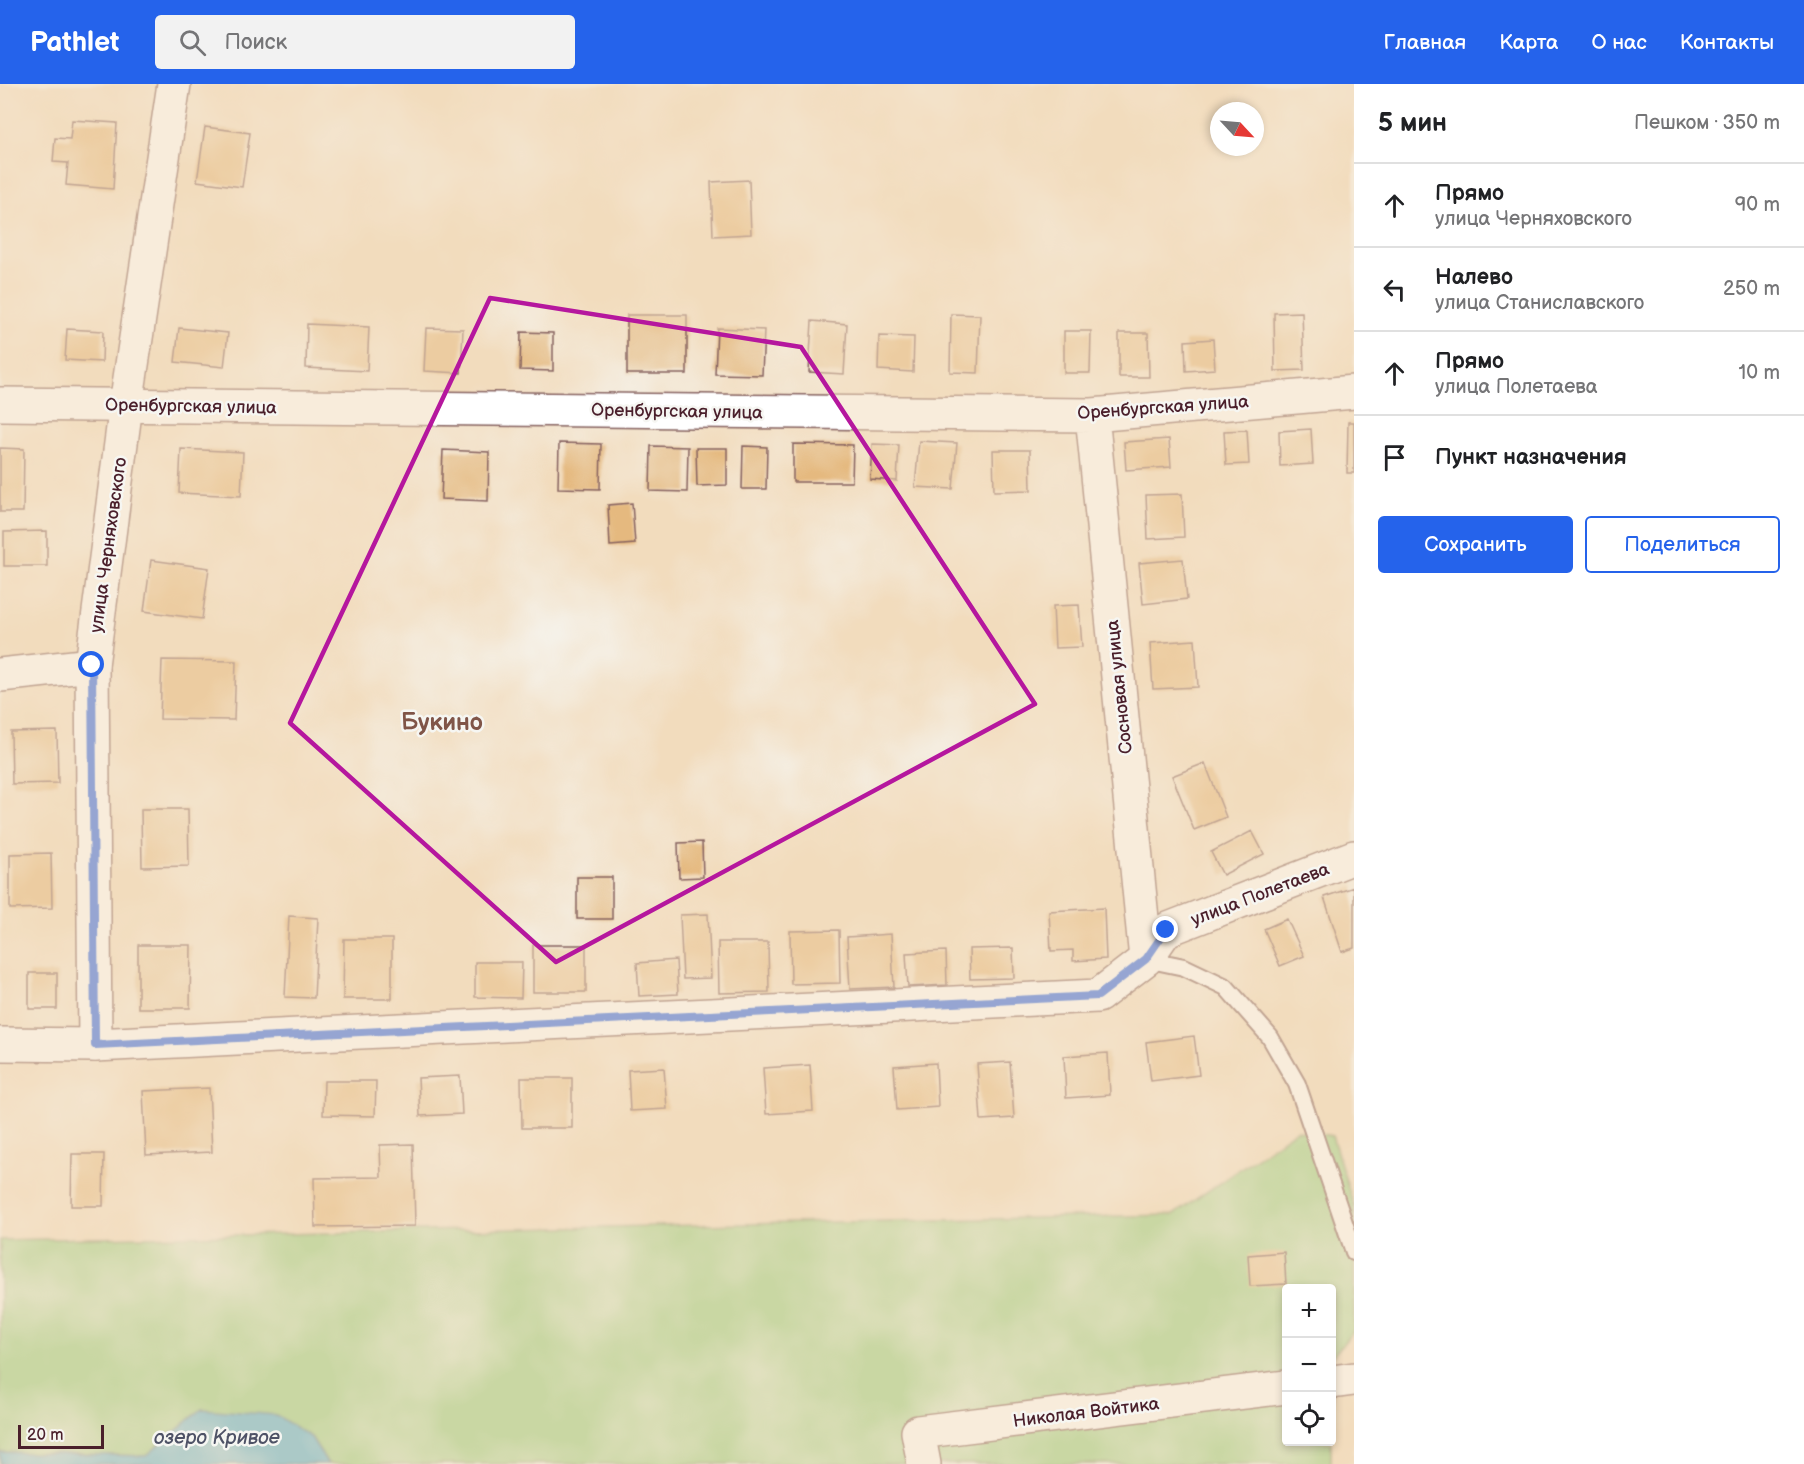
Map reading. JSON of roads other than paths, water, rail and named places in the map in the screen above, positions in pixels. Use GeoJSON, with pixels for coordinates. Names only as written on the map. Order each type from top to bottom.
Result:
{"type":"FeatureCollection","features":[{"type":"Feature","properties":{"kind":"street","name":"улица Черняховского"},"geometry":{"type":"LineString","coordinates":[[95,1045],[92,665],[126,405],[174,84]]}},
{"type":"Feature","properties":{"kind":"street","name":"Оренбургская улица"},"geometry":{"type":"LineString","coordinates":[[0,404],[1092,415],[1354,392]]}},
{"type":"Feature","properties":{"kind":"street","name":"Сосновая улица"},"geometry":{"type":"LineString","coordinates":[[1092,415],[1146,959]]}},
{"type":"Feature","properties":{"kind":"street"},"geometry":{"type":"LineString","coordinates":[[0,675],[92,665]]}},
{"type":"Feature","properties":{"kind":"street","name":"улица Полетаева"},"geometry":{"type":"LineString","coordinates":[[0,1044],[95,1045],[1098,996],[1146,959],[1166,930],[1354,857]]}},
{"type":"Feature","properties":{"kind":"street"},"geometry":{"type":"LineString","coordinates":[[1336,1381],[1354,1379]]}},
{"type":"Feature","properties":{"kind":"street","name":"Николая Войтика"},"geometry":{"type":"LineString","coordinates":[[924,1464],[918,1432],[1282,1388]]}},
{"type":"Feature","properties":{"kind":"lane"},"geometry":{"type":"LineString","coordinates":[[1146,959],[1184,968],[1226,987],[1270,1037],[1298,1084],[1354,1252]]}},
{"type":"Feature","properties":{"kind":"water","name":"озеро Кривое"},"geometry":{"type":"Polygon","coordinates":[[[202,1409],[276,1415],[311,1437],[328,1464],[0,1464],[0,1452],[146,1456],[202,1409]]]}},
{"type":"Feature","properties":{"kind":"district","name":"Букино"},"geometry":{"type":"Point","coordinates":[442,722]}}]}
